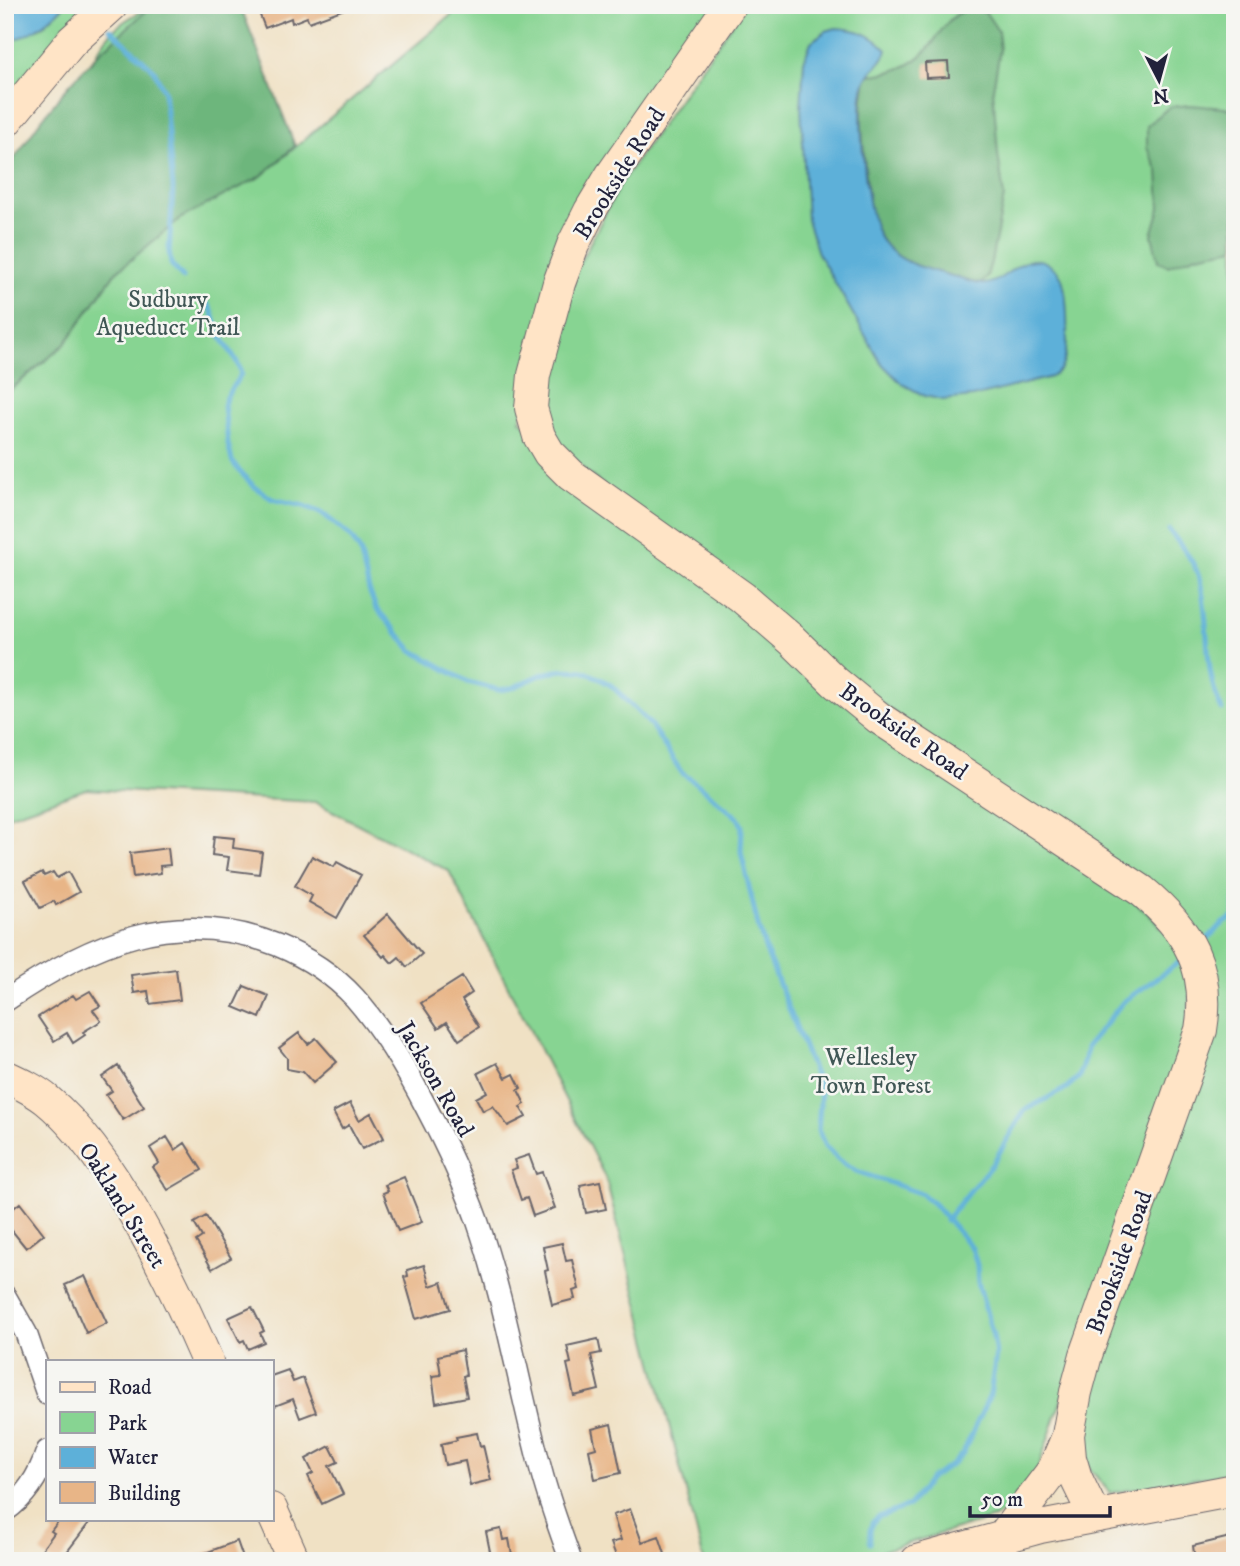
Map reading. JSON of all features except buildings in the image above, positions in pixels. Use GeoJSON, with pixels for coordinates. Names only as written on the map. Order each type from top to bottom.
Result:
{"type":"FeatureCollection","features":[{"type":"Feature","properties":{"kind":"street"},"geometry":{"type":"LineString","coordinates":[[5,122],[72,41],[112,5]]}},
{"type":"Feature","properties":{"kind":"street","name":"Brookside Road"},"geometry":{"type":"LineString","coordinates":[[730,5],[611,176],[580,229],[559,284],[534,374],[532,417],[543,445],[571,475],[742,597],[835,682],[879,718],[1143,891],[1186,938],[1202,981],[1204,1014],[1201,1030],[1086,1354],[1068,1435],[1054,1469],[1004,1535]]}},
{"type":"Feature","properties":{"kind":"street","name":"Jackson Road"},"geometry":{"type":"LineString","coordinates":[[5,1001],[62,965],[108,944],[137,934],[187,928],[219,930],[267,942],[308,960],[344,988],[372,1022],[405,1070],[443,1140],[465,1190],[485,1244],[512,1344],[541,1470],[571,1561]]}},
{"type":"Feature","properties":{"kind":"street","name":"Oakland Street"},"geometry":{"type":"LineString","coordinates":[[5,1076],[35,1091],[57,1109],[101,1162],[155,1254],[207,1360]]}},
{"type":"Feature","properties":{"kind":"street"},"geometry":{"type":"LineString","coordinates":[[5,1296],[26,1333],[46,1391]]}},
{"type":"Feature","properties":{"kind":"street","name":"Brookside Road"},"geometry":{"type":"LineString","coordinates":[[1068,1435],[1072,1468],[1094,1515]]}},
{"type":"Feature","properties":{"kind":"street"},"geometry":{"type":"LineString","coordinates":[[5,1511],[27,1492],[46,1454]]}},
{"type":"Feature","properties":{"kind":"street"},"geometry":{"type":"LineString","coordinates":[[917,1561],[1004,1535],[1094,1515],[1235,1490]]}},
{"type":"Feature","properties":{"kind":"street"},"geometry":{"type":"LineString","coordinates":[[273,1514],[294,1561]]}},
{"type":"Feature","properties":{"kind":"green space"},"geometry":{"type":"Polygon","coordinates":[[[65,5],[107,5],[5,119],[5,42],[42,27],[65,5]]]}},
{"type":"Feature","properties":{"kind":"green space","name":"Wellesley Town Forest"},"geometry":{"type":"Polygon","coordinates":[[[149,5],[190,5],[260,177],[463,5],[716,5],[601,169],[520,420],[1135,901],[1173,939],[1191,991],[1185,1042],[1037,1471],[1003,1512],[994,1518],[847,1561],[704,1561],[606,1179],[449,871],[315,802],[86,789],[5,817],[5,394],[65,344],[115,273],[140,252],[91,64],[111,32],[149,5]]]}},
{"type":"Feature","properties":{"kind":"green space"},"geometry":{"type":"Polygon","coordinates":[[[153,5],[240,5],[295,146],[260,177],[181,218],[115,273],[65,344],[5,394],[5,172],[69,85],[100,52],[153,5]]]}},
{"type":"Feature","properties":{"kind":"green space"},"geometry":{"type":"Polygon","coordinates":[[[745,5],[1235,5],[1235,1472],[1110,1493],[1089,1468],[1078,1437],[1211,963],[588,473],[554,439],[543,398],[577,268],[621,183],[745,5]]]}},
{"type":"Feature","properties":{"kind":"green space"},"geometry":{"type":"Polygon","coordinates":[[[972,7],[986,13],[998,31],[1000,50],[993,89],[1004,197],[991,262],[987,276],[981,284],[941,275],[912,264],[889,249],[881,239],[873,222],[869,203],[862,131],[867,75],[891,71],[913,62],[926,51],[949,20],[972,7]]]}},
{"type":"Feature","properties":{"kind":"green space"},"geometry":{"type":"Polygon","coordinates":[[[1190,105],[1235,109],[1235,248],[1197,255],[1168,266],[1158,261],[1152,235],[1160,208],[1158,171],[1147,148],[1147,126],[1169,107],[1190,105]]]}},
{"type":"Feature","properties":{"kind":"water"},"geometry":{"type":"Polygon","coordinates":[[[5,5],[65,5],[38,28],[5,42],[5,5]]]}},
{"type":"Feature","properties":{"kind":"water"},"geometry":{"type":"Polygon","coordinates":[[[836,28],[864,33],[887,50],[865,82],[861,102],[867,191],[876,230],[882,241],[905,260],[975,283],[983,284],[999,279],[1029,261],[1045,262],[1054,268],[1061,276],[1063,285],[1067,310],[1067,338],[1060,370],[1051,377],[973,397],[943,400],[925,396],[902,384],[881,363],[818,253],[807,220],[801,107],[804,61],[811,42],[826,31],[836,28]]]}},
{"type":"Feature","properties":{"kind":"waterway"},"geometry":{"type":"LineString","coordinates":[[110,29],[154,70],[164,91],[173,188],[169,252],[171,264],[183,278]]}},
{"type":"Feature","properties":{"kind":"waterway"},"geometry":{"type":"LineString","coordinates":[[204,300],[212,311],[219,332],[241,374],[224,405],[232,461],[254,486],[272,499],[322,513],[350,536],[360,551],[376,608],[412,650],[468,682],[499,690],[562,670],[583,671],[599,678],[612,686],[650,724],[682,773],[738,818],[742,826],[741,852],[758,926],[821,1090],[818,1130],[825,1146],[856,1171],[922,1194],[972,1248],[996,1354],[990,1395],[963,1453],[953,1464],[931,1478],[909,1506],[878,1517],[872,1523],[870,1543]]}},
{"type":"Feature","properties":{"kind":"waterway"},"geometry":{"type":"LineString","coordinates":[[1169,530],[1198,574],[1203,597],[1209,663],[1222,710]]}},
{"type":"Feature","properties":{"kind":"waterway"},"geometry":{"type":"LineString","coordinates":[[1235,900],[1235,914]]}},
{"type":"Feature","properties":{"kind":"waterway"},"geometry":{"type":"LineString","coordinates":[[1205,941],[1235,916]]}},
{"type":"Feature","properties":{"kind":"waterway"},"geometry":{"type":"LineString","coordinates":[[946,1220],[993,1163],[1025,1110],[1065,1089],[1079,1077],[1088,1045],[1123,1002],[1178,963]]}},
{"type":"Feature","properties":{"kind":"park label","name":"Sudbury Aqueduct Trail"},"geometry":{"type":"Point","coordinates":[168,313]}}]}
